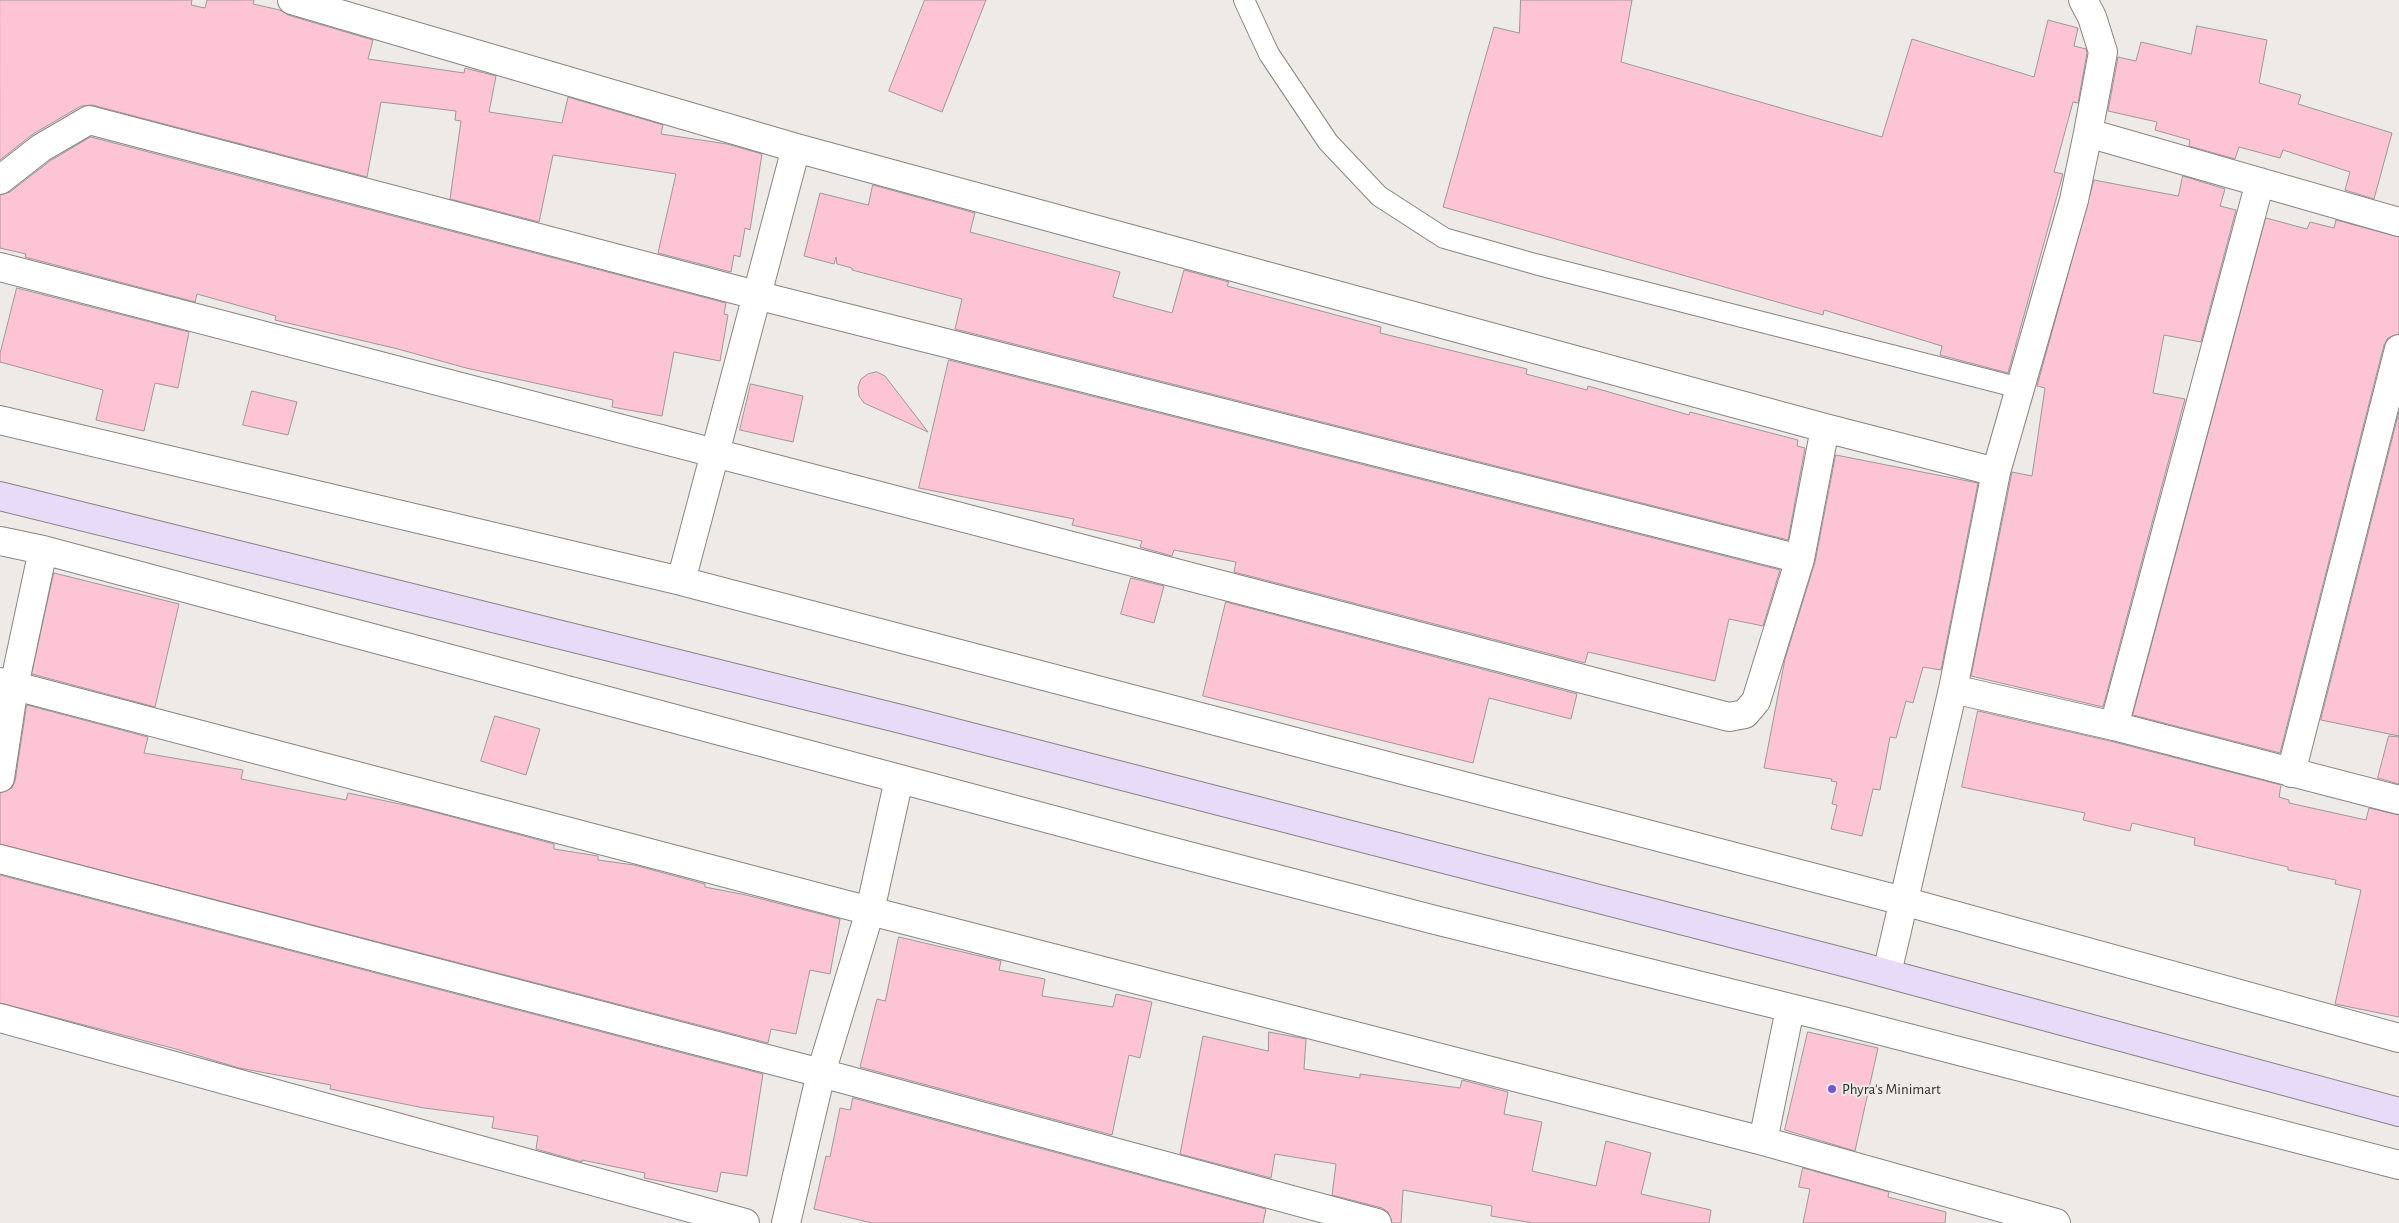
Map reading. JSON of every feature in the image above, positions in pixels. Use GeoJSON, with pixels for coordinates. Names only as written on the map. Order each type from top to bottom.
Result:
{"type":"FeatureCollection","features":[{"type":"Feature","properties":{"kind":"street"},"geometry":{"type":"LineString","coordinates":[[292,0],[796,148],[1825,428],[1996,472]]}},
{"type":"Feature","properties":{"kind":"street"},"geometry":{"type":"LineString","coordinates":[[1887,973],[1953,689],[1996,472],[2074,200],[2088,133],[2104,52],[2092,17],[2083,0]]}},
{"type":"Feature","properties":{"kind":"street"},"geometry":{"type":"LineString","coordinates":[[0,180],[41,148],[89,120],[756,295],[1800,559]]}},
{"type":"Feature","properties":{"kind":"street"},"geometry":{"type":"LineString","coordinates":[[2088,133],[2399,222]]}},
{"type":"Feature","properties":{"kind":"street"},"geometry":{"type":"LineString","coordinates":[[681,581],[796,148]]}},
{"type":"Feature","properties":{"kind":"street"},"geometry":{"type":"LineString","coordinates":[[2114,726],[2260,182]]}},
{"type":"Feature","properties":{"kind":"street"},"geometry":{"type":"LineString","coordinates":[[0,266],[714,454],[1729,717],[1745,714],[1756,701],[1800,559],[1825,428]]}},
{"type":"Feature","properties":{"kind":"street"},"geometry":{"type":"LineString","coordinates":[[2291,774],[2399,349]]}},
{"type":"Feature","properties":{"kind":"street"},"geometry":{"type":"LineString","coordinates":[[0,420],[681,581],[1903,901],[2399,1038]]}},
{"type":"Feature","properties":{"kind":"street"},"geometry":{"type":"LineString","coordinates":[[0,496],[905,720],[1887,973],[2399,1112]]}},
{"type":"Feature","properties":{"kind":"street"},"geometry":{"type":"LineString","coordinates":[[0,541],[43,550],[1397,910],[1843,1021],[2399,1165]]}},
{"type":"Feature","properties":{"kind":"street"},"geometry":{"type":"LineString","coordinates":[[0,778],[7,684],[43,550]]}},
{"type":"Feature","properties":{"kind":"street"},"geometry":{"type":"LineString","coordinates":[[7,684],[1763,1141],[2056,1223]]}},
{"type":"Feature","properties":{"kind":"street"},"geometry":{"type":"LineString","coordinates":[[1953,689],[2114,726],[2291,774],[2399,800]]}},
{"type":"Feature","properties":{"kind":"street"},"geometry":{"type":"LineString","coordinates":[[786,1223],[821,1073],[870,910],[899,779]]}},
{"type":"Feature","properties":{"kind":"street"},"geometry":{"type":"LineString","coordinates":[[0,859],[821,1073],[1377,1223]]}},
{"type":"Feature","properties":{"kind":"street"},"geometry":{"type":"LineString","coordinates":[[1763,1141],[1790,1009]]}},
{"type":"Feature","properties":{"kind":"street"},"geometry":{"type":"LineString","coordinates":[[0,1018],[745,1223]]}},
{"type":"Feature","properties":{"kind":"lane"},"geometry":{"type":"LineString","coordinates":[[1244,0],[1269,54],[1328,142],[1379,196],[1444,238],[1535,264],[2020,388]]}},
{"type":"Feature","properties":{"kind":"building"},"geometry":{"type":"Polygon","coordinates":[[[0,0],[192,0],[191,5],[205,8],[207,0],[254,0],[253,4],[280,10],[288,15],[373,40],[368,59],[464,73],[465,68],[496,76],[489,112],[562,123],[568,97],[663,125],[661,134],[727,144],[762,154],[750,230],[745,228],[740,257],[734,255],[731,272],[658,253],[676,174],[553,155],[539,222],[450,199],[461,121],[455,120],[456,111],[381,102],[367,177],[92,105],[81,106],[33,134],[0,160],[0,0]]]}},
{"type":"Feature","properties":{"kind":"building"},"geometry":{"type":"Polygon","coordinates":[[[925,0],[986,0],[942,112],[889,91],[925,0]]]}},
{"type":"Feature","properties":{"kind":"building"},"geometry":{"type":"Polygon","coordinates":[[[1521,0],[1632,0],[1621,62],[1882,137],[1912,39],[2034,77],[2048,20],[2078,28],[2074,46],[2086,49],[2087,53],[2078,103],[2073,102],[2054,172],[2063,174],[2008,373],[1940,355],[1942,346],[1824,310],[1823,315],[1443,207],[1494,27],[1519,33],[1521,0]]]}},
{"type":"Feature","properties":{"kind":"building"},"geometry":{"type":"Polygon","coordinates":[[[2197,26],[2267,40],[2259,83],[2301,95],[2298,104],[2392,133],[2374,199],[2345,190],[2350,172],[2283,150],[2280,158],[2239,147],[2235,159],[2189,146],[2190,140],[2155,130],[2157,122],[2108,111],[2118,57],[2136,61],[2141,42],[2191,54],[2197,26]]]}},
{"type":"Feature","properties":{"kind":"building"},"geometry":{"type":"Polygon","coordinates":[[[91,137],[726,303],[724,314],[728,315],[720,361],[674,352],[662,416],[612,407],[613,400],[466,368],[398,349],[275,320],[276,316],[197,294],[195,302],[25,257],[26,254],[0,248],[0,195],[10,192],[50,161],[91,137]]]}},
{"type":"Feature","properties":{"kind":"building"},"geometry":{"type":"Polygon","coordinates":[[[2183,176],[2225,189],[2220,206],[2236,210],[2201,342],[2164,335],[2153,393],[2185,399],[2103,707],[1971,676],[2012,472],[2032,476],[2045,388],[2037,386],[2094,180],[2178,196],[2183,176]]]}},
{"type":"Feature","properties":{"kind":"building"},"geometry":{"type":"Polygon","coordinates":[[[873,185],[975,213],[970,232],[1120,272],[1113,297],[1172,313],[1184,270],[1229,282],[1227,286],[1381,327],[1380,333],[1527,369],[1526,374],[1587,390],[1588,386],[1689,415],[1690,412],[1798,440],[1797,446],[1805,448],[1788,540],[955,329],[962,299],[852,270],[852,268],[837,264],[836,257],[834,264],[804,256],[820,193],[868,205],[873,185]]]}},
{"type":"Feature","properties":{"kind":"building"},"geometry":{"type":"Polygon","coordinates":[[[2266,218],[2307,229],[2310,222],[2334,228],[2336,220],[2399,237],[2399,334],[2388,338],[2384,345],[2280,753],[2133,715],[2266,218]]]}},
{"type":"Feature","properties":{"kind":"building"},"geometry":{"type":"Polygon","coordinates":[[[17,288],[189,332],[178,388],[155,383],[144,431],[96,420],[103,390],[0,362],[0,354],[17,288]]]}},
{"type":"Feature","properties":{"kind":"building"},"geometry":{"type":"Polygon","coordinates":[[[949,360],[1780,570],[1763,626],[1729,619],[1715,681],[1588,652],[1585,663],[1234,572],[1236,562],[1174,550],[1172,556],[1140,547],[1142,541],[1072,525],[1074,519],[919,488],[949,360]]]}},
{"type":"Feature","properties":{"kind":"building"},"geometry":{"type":"Polygon","coordinates":[[[877,372],[885,376],[928,432],[864,403],[859,396],[858,387],[861,379],[868,374],[877,372]]]}},
{"type":"Feature","properties":{"kind":"building"},"geometry":{"type":"Polygon","coordinates":[[[751,384],[803,396],[793,442],[740,430],[751,384]]]}},
{"type":"Feature","properties":{"kind":"building"},"geometry":{"type":"Polygon","coordinates":[[[252,391],[297,402],[288,435],[243,425],[252,391]]]}},
{"type":"Feature","properties":{"kind":"building"},"geometry":{"type":"Polygon","coordinates":[[[2399,412],[2399,736],[2321,720],[2399,412]]]}},
{"type":"Feature","properties":{"kind":"building"},"geometry":{"type":"Polygon","coordinates":[[[1836,455],[1978,483],[1941,670],[1923,667],[1913,703],[1906,701],[1896,738],[1890,737],[1880,790],[1873,789],[1862,836],[1831,829],[1837,805],[1832,804],[1837,782],[1831,781],[1832,779],[1764,768],[1785,659],[1815,562],[1836,455]]]}},
{"type":"Feature","properties":{"kind":"building"},"geometry":{"type":"Polygon","coordinates":[[[54,573],[179,604],[155,707],[32,674],[54,573]]]}},
{"type":"Feature","properties":{"kind":"building"},"geometry":{"type":"Polygon","coordinates":[[[1131,578],[1164,586],[1154,623],[1121,614],[1131,578]]]}},
{"type":"Feature","properties":{"kind":"building"},"geometry":{"type":"Polygon","coordinates":[[[1226,602],[1577,694],[1571,719],[1489,698],[1473,763],[1203,696],[1226,602]]]}},
{"type":"Feature","properties":{"kind":"building"},"geometry":{"type":"Polygon","coordinates":[[[27,705],[148,737],[144,753],[243,770],[241,779],[346,800],[348,793],[419,808],[554,844],[554,849],[598,856],[598,860],[634,865],[705,884],[705,887],[746,895],[840,919],[830,974],[810,970],[796,1034],[771,1029],[768,1043],[0,844],[0,793],[12,788],[15,781],[27,705]]]}},
{"type":"Feature","properties":{"kind":"building"},"geometry":{"type":"Polygon","coordinates":[[[1978,711],[2110,741],[2281,785],[2279,797],[2289,800],[2289,803],[2366,820],[2369,808],[2399,815],[2399,1017],[2335,1004],[2361,890],[2335,884],[2336,880],[2288,870],[2288,867],[2194,845],[2195,838],[2132,823],[2130,831],[2083,820],[2085,813],[1962,787],[1978,711]]]}},
{"type":"Feature","properties":{"kind":"building"},"geometry":{"type":"Polygon","coordinates":[[[495,716],[540,729],[526,775],[481,761],[495,716]]]}},
{"type":"Feature","properties":{"kind":"building"},"geometry":{"type":"Polygon","coordinates":[[[2389,736],[2399,737],[2399,784],[2378,778],[2389,736]]]}},
{"type":"Feature","properties":{"kind":"building"},"geometry":{"type":"Polygon","coordinates":[[[0,875],[763,1074],[747,1176],[721,1172],[717,1192],[644,1178],[645,1173],[582,1160],[582,1162],[536,1149],[538,1136],[492,1128],[494,1117],[424,1108],[330,1089],[331,1085],[239,1068],[176,1049],[0,1003],[0,875]]]}},
{"type":"Feature","properties":{"kind":"building"},"geometry":{"type":"Polygon","coordinates":[[[899,937],[1001,961],[999,970],[1045,979],[1042,996],[1113,1007],[1116,994],[1152,1002],[1140,1058],[1129,1055],[1112,1135],[860,1067],[877,999],[885,1001],[899,937]]]}},
{"type":"Feature","properties":{"kind":"building"},"geometry":{"type":"Polygon","coordinates":[[[1269,1032],[1306,1039],[1304,1069],[1360,1078],[1360,1074],[1460,1088],[1462,1080],[1508,1092],[1504,1114],[1542,1122],[1532,1171],[1596,1186],[1606,1141],[1651,1153],[1641,1194],[1711,1210],[1709,1223],[1533,1223],[1491,1216],[1492,1206],[1403,1190],[1401,1223],[1392,1223],[1388,1212],[1382,1208],[1332,1195],[1336,1164],[1275,1154],[1271,1178],[1180,1154],[1203,1036],[1268,1051],[1269,1032]]]}},
{"type":"Feature","properties":{"kind":"building","name":"Phyra's Minimart"},"geometry":{"type":"Polygon","coordinates":[[[1808,1032],[1878,1048],[1855,1151],[1785,1130],[1808,1032]]]}},
{"type":"Feature","properties":{"kind":"building"},"geometry":{"type":"Polygon","coordinates":[[[853,1098],[1266,1209],[1263,1223],[872,1223],[814,1209],[826,1156],[830,1157],[840,1108],[850,1110],[853,1098]]]}},
{"type":"Feature","properties":{"kind":"building"},"geometry":{"type":"Polygon","coordinates":[[[1803,1168],[1889,1192],[1888,1197],[1946,1212],[1945,1223],[1803,1223],[1810,1189],[1799,1187],[1803,1168]]]}},
{"type":"Feature","properties":{"kind":"place","name":"Phyra's Minimart"},"geometry":{"type":"Point","coordinates":[1832,1089]}}]}
